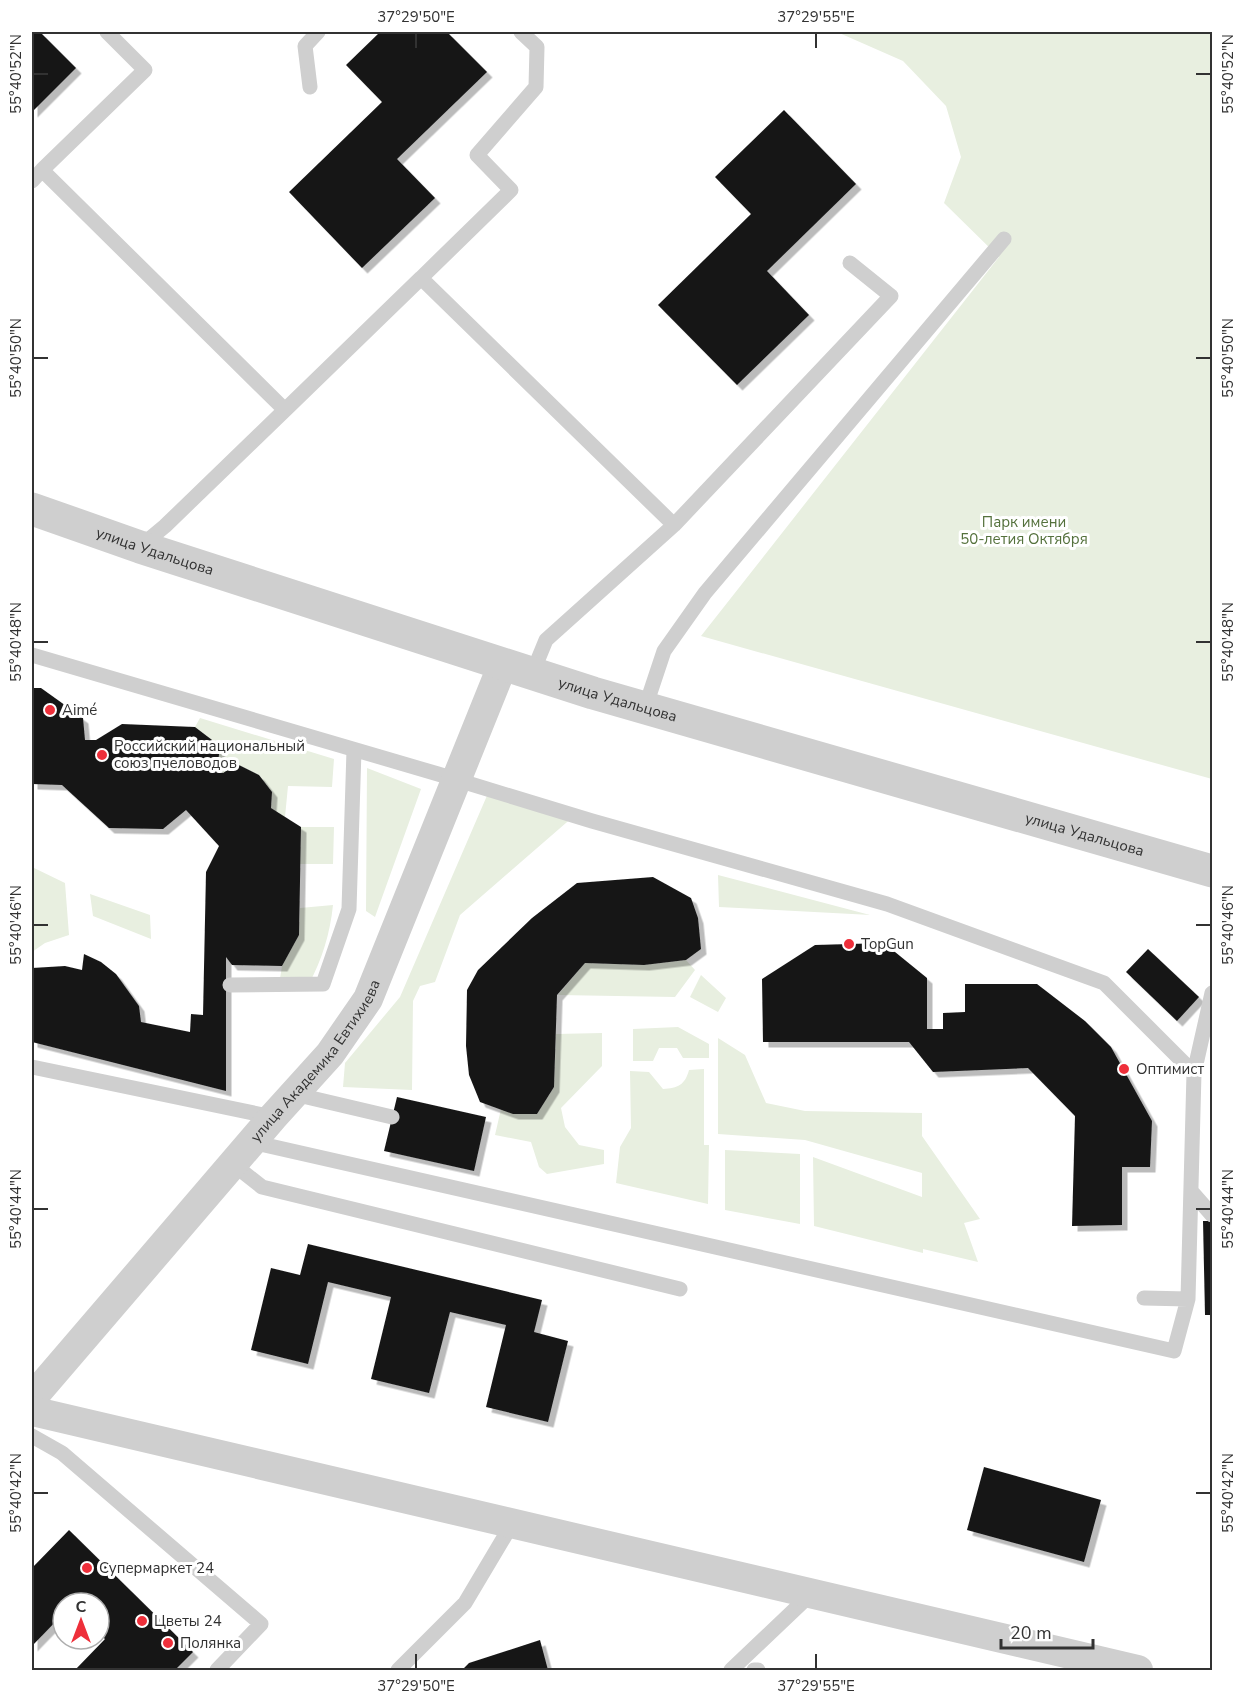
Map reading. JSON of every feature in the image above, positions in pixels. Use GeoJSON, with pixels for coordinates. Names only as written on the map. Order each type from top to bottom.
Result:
{"type":"FeatureCollection","features":[{"type":"Feature","properties":{"kind":"street","name":"улица Удальцова"},"geometry":{"type":"LineString","coordinates":[[32,509],[140,547],[517,669],[1212,871]]}},
{"type":"Feature","properties":{"kind":"street","name":"улица Академика Евтихиева"},"geometry":{"type":"LineString","coordinates":[[32,1398],[273,1117],[330,1054],[368,999],[457,781],[517,669]]}},
{"type":"Feature","properties":{"kind":"street"},"geometry":{"type":"LineString","coordinates":[[32,1411],[1138,1671]]}},
{"type":"Feature","properties":{"kind":"lane"},"geometry":{"type":"LineString","coordinates":[[107,32],[145,70],[37,176],[285,410]]}},
{"type":"Feature","properties":{"kind":"lane"},"geometry":{"type":"LineString","coordinates":[[310,87],[305,46],[318,32]]}},
{"type":"Feature","properties":{"kind":"lane"},"geometry":{"type":"LineString","coordinates":[[140,547],[165,526],[511,190],[477,155],[536,87],[537,47],[521,32]]}},
{"type":"Feature","properties":{"kind":"lane"},"geometry":{"type":"LineString","coordinates":[[645,708],[664,651],[705,593],[1004,239]]}},
{"type":"Feature","properties":{"kind":"lane"},"geometry":{"type":"LineString","coordinates":[[517,669],[674,525],[891,296],[850,263]]}},
{"type":"Feature","properties":{"kind":"lane"},"geometry":{"type":"LineString","coordinates":[[421,278],[674,525]]}},
{"type":"Feature","properties":{"kind":"lane"},"geometry":{"type":"LineString","coordinates":[[32,656],[887,904],[1104,983],[1194,1073]]}},
{"type":"Feature","properties":{"kind":"lane"},"geometry":{"type":"LineString","coordinates":[[230,985],[323,984],[349,909],[354,750]]}},
{"type":"Feature","properties":{"kind":"lane"},"geometry":{"type":"LineString","coordinates":[[242,1153],[1174,1352],[1188,1299],[1194,1073],[1212,997]]}},
{"type":"Feature","properties":{"kind":"lane"},"geometry":{"type":"LineString","coordinates":[[32,1067],[273,1117]]}},
{"type":"Feature","properties":{"kind":"lane"},"geometry":{"type":"LineString","coordinates":[[294,1094],[392,1117]]}},
{"type":"Feature","properties":{"kind":"lane"},"geometry":{"type":"LineString","coordinates":[[242,1153],[262,1187],[680,1289]]}},
{"type":"Feature","properties":{"kind":"lane"},"geometry":{"type":"LineString","coordinates":[[1191,1191],[1212,1215]]}},
{"type":"Feature","properties":{"kind":"lane"},"geometry":{"type":"LineString","coordinates":[[1144,1298],[1188,1299]]}},
{"type":"Feature","properties":{"kind":"lane"},"geometry":{"type":"LineString","coordinates":[[32,1436],[62,1453],[261,1624],[217,1671]]}},
{"type":"Feature","properties":{"kind":"lane"},"geometry":{"type":"LineString","coordinates":[[398,1671],[465,1603],[512,1524]]}},
{"type":"Feature","properties":{"kind":"lane"},"geometry":{"type":"LineString","coordinates":[[731,1671],[810,1594]]}},
{"type":"Feature","properties":{"kind":"green space","name":"Парк имени 50-летия Октября"},"geometry":{"type":"Polygon","coordinates":[[[837,32],[1212,32],[1212,779],[701,636],[999,257],[944,203],[961,157],[946,106],[903,61],[837,32]]]}},
{"type":"Feature","properties":{"kind":"green space"},"geometry":{"type":"Polygon","coordinates":[[[200,718],[334,759],[332,787],[288,786],[285,817],[271,808],[272,792],[259,775],[237,764],[223,773],[217,772],[220,746],[195,727],[200,718]]]}},
{"type":"Feature","properties":{"kind":"green space"},"geometry":{"type":"Polygon","coordinates":[[[367,768],[421,789],[375,917],[366,911],[367,768]]]}},
{"type":"Feature","properties":{"kind":"green space"},"geometry":{"type":"Polygon","coordinates":[[[489,791],[574,816],[460,915],[435,982],[420,986],[413,1001],[412,1090],[343,1087],[345,1063],[400,997],[489,791]]]}},
{"type":"Feature","properties":{"kind":"green space"},"geometry":{"type":"Polygon","coordinates":[[[301,827],[334,827],[333,864],[300,864],[301,827]]]}},
{"type":"Feature","properties":{"kind":"green space"},"geometry":{"type":"Polygon","coordinates":[[[32,867],[65,883],[69,935],[45,943],[32,952],[32,867]]]}},
{"type":"Feature","properties":{"kind":"green space"},"geometry":{"type":"Polygon","coordinates":[[[718,875],[870,915],[719,907],[718,875]]]}},
{"type":"Feature","properties":{"kind":"green space"},"geometry":{"type":"Polygon","coordinates":[[[90,894],[150,915],[151,939],[93,916],[90,894]]]}},
{"type":"Feature","properties":{"kind":"green space"},"geometry":{"type":"Polygon","coordinates":[[[333,905],[325,946],[309,984],[279,985],[282,966],[299,935],[300,908],[333,905]]]}},
{"type":"Feature","properties":{"kind":"green space"},"geometry":{"type":"Polygon","coordinates":[[[686,960],[695,970],[675,997],[558,995],[585,963],[644,965],[686,960]]]}},
{"type":"Feature","properties":{"kind":"green space"},"geometry":{"type":"Polygon","coordinates":[[[701,975],[726,998],[718,1012],[690,997],[701,975]]]}},
{"type":"Feature","properties":{"kind":"green space"},"geometry":{"type":"Polygon","coordinates":[[[678,1027],[709,1044],[709,1058],[683,1058],[677,1048],[659,1048],[653,1061],[633,1061],[633,1029],[678,1027]]]}},
{"type":"Feature","properties":{"kind":"green space"},"geometry":{"type":"Polygon","coordinates":[[[602,1033],[602,1066],[561,1108],[565,1127],[579,1145],[604,1150],[604,1164],[547,1174],[539,1167],[531,1142],[495,1135],[501,1109],[537,1114],[554,1087],[556,1034],[602,1033]]]}},
{"type":"Feature","properties":{"kind":"green space"},"geometry":{"type":"Polygon","coordinates":[[[718,1038],[745,1055],[766,1103],[805,1111],[922,1113],[922,1136],[980,1219],[964,1223],[978,1262],[923,1249],[923,1253],[814,1226],[813,1157],[922,1197],[922,1173],[805,1140],[718,1134],[718,1038]]]}},
{"type":"Feature","properties":{"kind":"green space"},"geometry":{"type":"Polygon","coordinates":[[[704,1069],[704,1145],[709,1145],[708,1204],[616,1183],[620,1147],[631,1128],[630,1071],[649,1072],[663,1089],[680,1085],[689,1070],[704,1069]]]}},
{"type":"Feature","properties":{"kind":"green space"},"geometry":{"type":"Polygon","coordinates":[[[725,1150],[800,1154],[800,1224],[725,1210],[725,1150]]]}},
{"type":"Feature","properties":{"kind":"building"},"geometry":{"type":"Polygon","coordinates":[[[32,32],[40,32],[76,68],[32,112],[32,32]]]}},
{"type":"Feature","properties":{"kind":"building"},"geometry":{"type":"Polygon","coordinates":[[[380,32],[447,32],[487,72],[397,159],[435,198],[362,268],[289,192],[382,102],[346,65],[380,32]]]}},
{"type":"Feature","properties":{"kind":"building"},"geometry":{"type":"Polygon","coordinates":[[[784,110],[856,184],[767,271],[809,315],[737,385],[658,305],[751,214],[715,177],[784,110]]]}},
{"type":"Feature","properties":{"kind":"building"},"geometry":{"type":"Polygon","coordinates":[[[32,688],[41,688],[83,718],[85,740],[96,740],[122,724],[195,727],[220,746],[217,772],[223,773],[237,764],[259,775],[272,792],[271,808],[301,827],[299,935],[282,966],[232,965],[226,957],[226,1091],[32,1042],[32,968],[65,966],[82,970],[84,954],[101,962],[116,974],[139,1006],[141,1022],[190,1032],[191,1014],[203,1015],[206,872],[219,846],[186,810],[163,829],[109,828],[62,785],[32,784],[32,688]]]}},
{"type":"Feature","properties":{"kind":"building"},"geometry":{"type":"Polygon","coordinates":[[[653,877],[691,898],[698,918],[701,949],[686,960],[644,965],[585,963],[557,995],[554,1087],[537,1114],[513,1114],[480,1102],[469,1075],[466,1046],[467,990],[478,970],[532,918],[577,883],[653,877]]]}},
{"type":"Feature","properties":{"kind":"building"},"geometry":{"type":"Polygon","coordinates":[[[884,943],[927,978],[927,1029],[943,1029],[943,1013],[965,1012],[965,984],[1037,984],[1085,1021],[1111,1047],[1152,1121],[1150,1167],[1122,1167],[1122,1225],[1072,1226],[1075,1116],[1028,1068],[933,1072],[909,1042],[763,1042],[762,979],[815,945],[884,943]]]}},
{"type":"Feature","properties":{"kind":"building"},"geometry":{"type":"Polygon","coordinates":[[[1148,949],[1199,997],[1177,1021],[1126,972],[1148,949]]]}},
{"type":"Feature","properties":{"kind":"building"},"geometry":{"type":"Polygon","coordinates":[[[397,1097],[486,1117],[474,1171],[384,1151],[397,1097]]]}},
{"type":"Feature","properties":{"kind":"building"},"geometry":{"type":"Polygon","coordinates":[[[1203,1221],[1212,1221],[1212,1315],[1205,1315],[1203,1221]]]}},
{"type":"Feature","properties":{"kind":"building"},"geometry":{"type":"Polygon","coordinates":[[[308,1244],[542,1300],[534,1332],[568,1341],[548,1422],[486,1407],[506,1325],[450,1312],[429,1393],[371,1379],[391,1297],[328,1282],[308,1364],[251,1350],[271,1268],[300,1275],[308,1244]]]}},
{"type":"Feature","properties":{"kind":"building"},"geometry":{"type":"Polygon","coordinates":[[[984,1467],[1101,1500],[1084,1562],[967,1530],[984,1467]]]}},
{"type":"Feature","properties":{"kind":"building"},"geometry":{"type":"Polygon","coordinates":[[[69,1530],[193,1652],[175,1670],[75,1670],[93,1651],[111,1651],[111,1591],[51,1591],[51,1626],[32,1646],[32,1568],[69,1530]]]}},
{"type":"Feature","properties":{"kind":"building"},"geometry":{"type":"Polygon","coordinates":[[[540,1640],[548,1670],[462,1670],[469,1663],[540,1640]]]}},
{"type":"Feature","properties":{"kind":"place","name":"Aimé"},"geometry":{"type":"Point","coordinates":[50,710]}},
{"type":"Feature","properties":{"kind":"place","name":"Российский национальный союз пчеловодов"},"geometry":{"type":"Point","coordinates":[102,755]}},
{"type":"Feature","properties":{"kind":"place","name":"TopGun"},"geometry":{"type":"Point","coordinates":[849,944]}},
{"type":"Feature","properties":{"kind":"place","name":"Оптимист"},"geometry":{"type":"Point","coordinates":[1124,1069]}},
{"type":"Feature","properties":{"kind":"place","name":"Супермаркет 24"},"geometry":{"type":"Point","coordinates":[87,1568]}},
{"type":"Feature","properties":{"kind":"place","name":"Цветы 24"},"geometry":{"type":"Point","coordinates":[142,1621]}},
{"type":"Feature","properties":{"kind":"place","name":"Полянка"},"geometry":{"type":"Point","coordinates":[168,1643]}}]}
